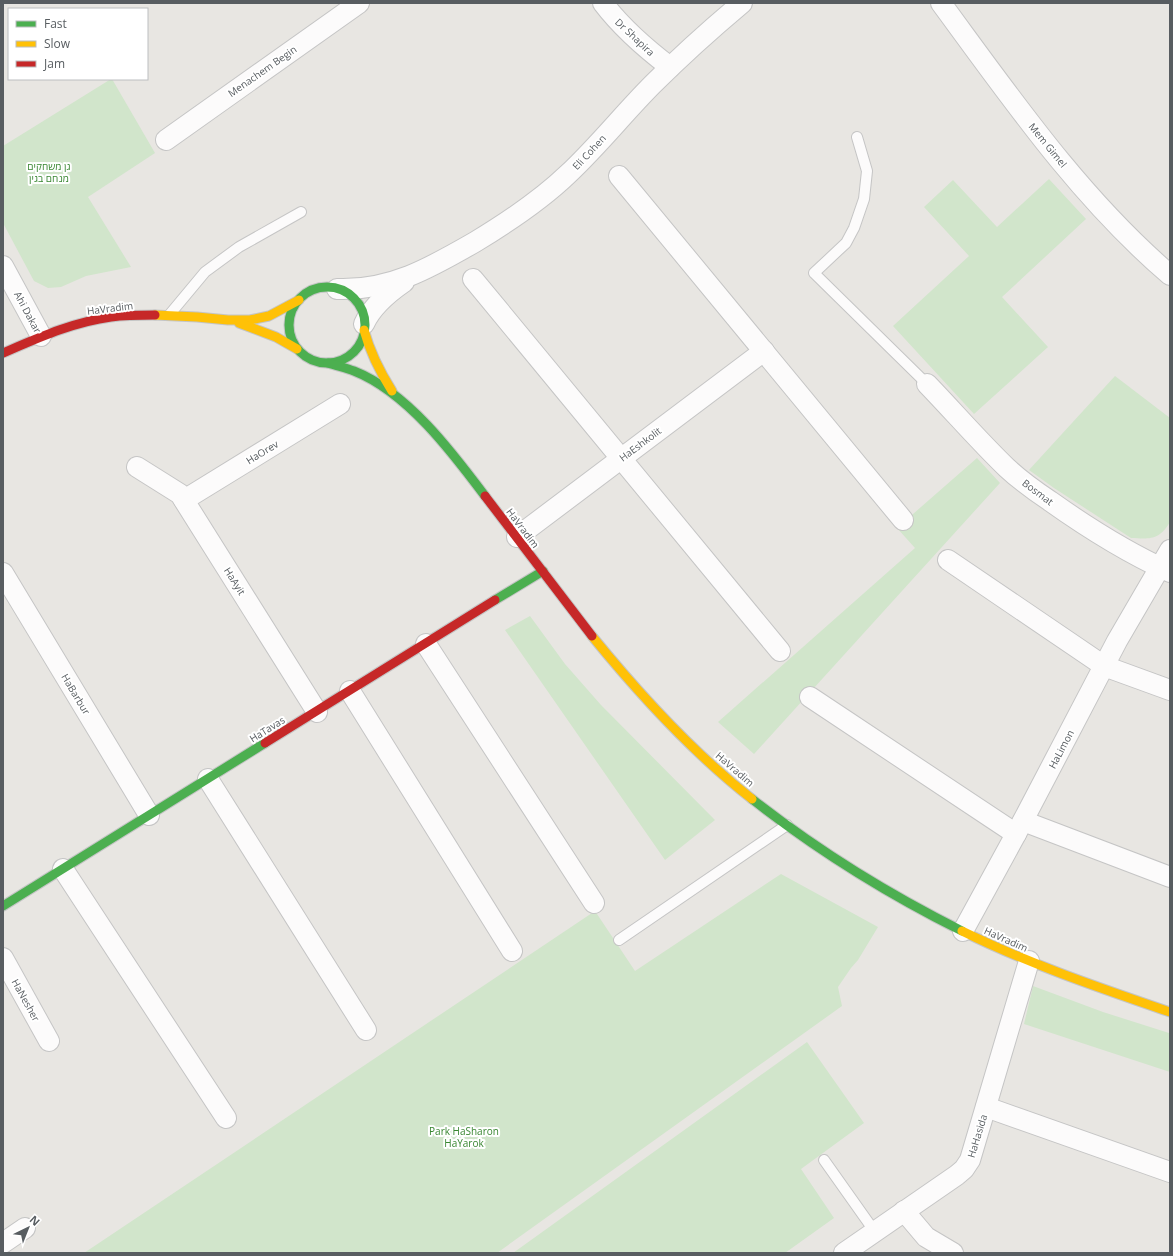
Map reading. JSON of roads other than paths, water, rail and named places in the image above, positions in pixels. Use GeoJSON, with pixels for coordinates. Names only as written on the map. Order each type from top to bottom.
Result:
{"type":"FeatureCollection","features":[{"type":"Feature","properties":{"kind":"street","name":"Menachem Begin"},"geometry":{"type":"LineString","coordinates":[[166,140],[359,3]]}},
{"type":"Feature","properties":{"kind":"street","name":"Dr Shapira"},"geometry":{"type":"LineString","coordinates":[[603,3],[623,27],[670,67]]}},
{"type":"Feature","properties":{"kind":"street","name":"Eli Cohen"},"geometry":{"type":"LineString","coordinates":[[337,289],[350,290],[373,287],[402,280],[454,254],[502,225],[549,190],[576,166],[670,67],[742,3]]}},
{"type":"Feature","properties":{"kind":"street","name":"Mem Gimel"},"geometry":{"type":"LineString","coordinates":[[941,3],[1029,121],[1070,172],[1112,219],[1170,274]]}},
{"type":"Feature","properties":{"kind":"street"},"geometry":{"type":"LineString","coordinates":[[619,176],[904,520]]}},
{"type":"Feature","properties":{"kind":"street","name":"Ahi Dakar"},"geometry":{"type":"LineString","coordinates":[[3,266],[41,336]]}},
{"type":"Feature","properties":{"kind":"street","name":"Eli Cohen"},"geometry":{"type":"LineString","coordinates":[[364,327],[372,311],[381,300],[415,274]]}},
{"type":"Feature","properties":{"kind":"street"},"geometry":{"type":"LineString","coordinates":[[472,279],[780,651]]}},
{"type":"Feature","properties":{"kind":"street"},"geometry":{"type":"LineString","coordinates":[[320,288],[337,289],[348,294],[356,302],[362,313],[364,327],[361,341],[354,351],[339,361],[322,363],[311,360],[297,348],[291,338],[289,326],[292,310],[299,300],[308,292],[320,288]]}},
{"type":"Feature","properties":{"kind":"street","name":"HaVradim"},"geometry":{"type":"LineString","coordinates":[[3,353],[41,336],[76,324],[94,320],[131,316],[168,316],[242,321],[265,317],[280,311],[299,300]]}},
{"type":"Feature","properties":{"kind":"street","name":"HaVradim"},"geometry":{"type":"LineString","coordinates":[[226,320],[264,331],[286,340],[297,348]]}},
{"type":"Feature","properties":{"kind":"street","name":"HaVradim"},"geometry":{"type":"LineString","coordinates":[[364,327],[370,352],[384,379],[397,398]]}},
{"type":"Feature","properties":{"kind":"street","name":"HaEshkolit"},"geometry":{"type":"LineString","coordinates":[[517,538],[764,351]]}},
{"type":"Feature","properties":{"kind":"street","name":"HaVradim"},"geometry":{"type":"LineString","coordinates":[[328,363],[357,372],[378,383],[424,422],[452,452],[592,636],[634,686],[679,734],[729,780],[787,825],[838,861],[892,894],[963,931],[1029,961],[1099,988],[1170,1012]]}},
{"type":"Feature","properties":{"kind":"street","name":"Bosmat"},"geometry":{"type":"LineString","coordinates":[[927,384],[1008,468],[1038,493],[1069,515],[1100,534],[1130,552],[1165,570]]}},
{"type":"Feature","properties":{"kind":"street","name":"HaOrev"},"geometry":{"type":"LineString","coordinates":[[184,500],[340,404]]}},
{"type":"Feature","properties":{"kind":"street","name":"HaAyit"},"geometry":{"type":"LineString","coordinates":[[136,467],[180,494],[317,712]]}},
{"type":"Feature","properties":{"kind":"street","name":"HaLimon"},"geometry":{"type":"LineString","coordinates":[[963,931],[1020,828],[1104,666],[1118,641],[1165,570],[1170,550]]}},
{"type":"Feature","properties":{"kind":"street"},"geometry":{"type":"LineString","coordinates":[[948,560],[1104,666],[1170,690]]}},
{"type":"Feature","properties":{"kind":"street","name":"HaTavas"},"geometry":{"type":"LineString","coordinates":[[3,906],[543,571]]}},
{"type":"Feature","properties":{"kind":"street","name":"HaBarbur"},"geometry":{"type":"LineString","coordinates":[[3,573],[149,815]]}},
{"type":"Feature","properties":{"kind":"street"},"geometry":{"type":"LineString","coordinates":[[426,644],[594,902]]}},
{"type":"Feature","properties":{"kind":"street"},"geometry":{"type":"LineString","coordinates":[[350,691],[512,951]]}},
{"type":"Feature","properties":{"kind":"street"},"geometry":{"type":"LineString","coordinates":[[810,697],[1020,828],[1170,878]]}},
{"type":"Feature","properties":{"kind":"street"},"geometry":{"type":"LineString","coordinates":[[208,779],[366,1030]]}},
{"type":"Feature","properties":{"kind":"street"},"geometry":{"type":"LineString","coordinates":[[63,869],[226,1118]]}},
{"type":"Feature","properties":{"kind":"street","name":"HaNesher"},"geometry":{"type":"LineString","coordinates":[[3,958],[49,1041]]}},
{"type":"Feature","properties":{"kind":"street","name":"HaHasida"},"geometry":{"type":"LineString","coordinates":[[844,1253],[957,1175],[964,1169],[970,1160],[1029,961]]}},
{"type":"Feature","properties":{"kind":"street"},"geometry":{"type":"LineString","coordinates":[[986,1107],[1170,1172]]}},
{"type":"Feature","properties":{"kind":"street"},"geometry":{"type":"LineString","coordinates":[[904,1212],[926,1237],[954,1253]]}},
{"type":"Feature","properties":{"kind":"street"},"geometry":{"type":"LineString","coordinates":[[3,1243],[25,1228]]}},
{"type":"Feature","properties":{"kind":"lane"},"geometry":{"type":"LineString","coordinates":[[857,137],[866,171],[864,199],[854,228],[846,243],[814,273],[927,384]]}},
{"type":"Feature","properties":{"kind":"lane"},"geometry":{"type":"LineString","coordinates":[[168,316],[205,272],[239,247],[301,212]]}},
{"type":"Feature","properties":{"kind":"lane"},"geometry":{"type":"LineString","coordinates":[[619,940],[787,825]]}},
{"type":"Feature","properties":{"kind":"lane"},"geometry":{"type":"LineString","coordinates":[[824,1160],[875,1232]]}},
{"type":"Feature","properties":{"kind":"park label","name":"גן משחקים מנחם בגין"},"geometry":{"type":"Point","coordinates":[49,172]}},
{"type":"Feature","properties":{"kind":"park label","name":"Park HaSharon HaYarok"},"geometry":{"type":"Point","coordinates":[464,1136]}}]}
